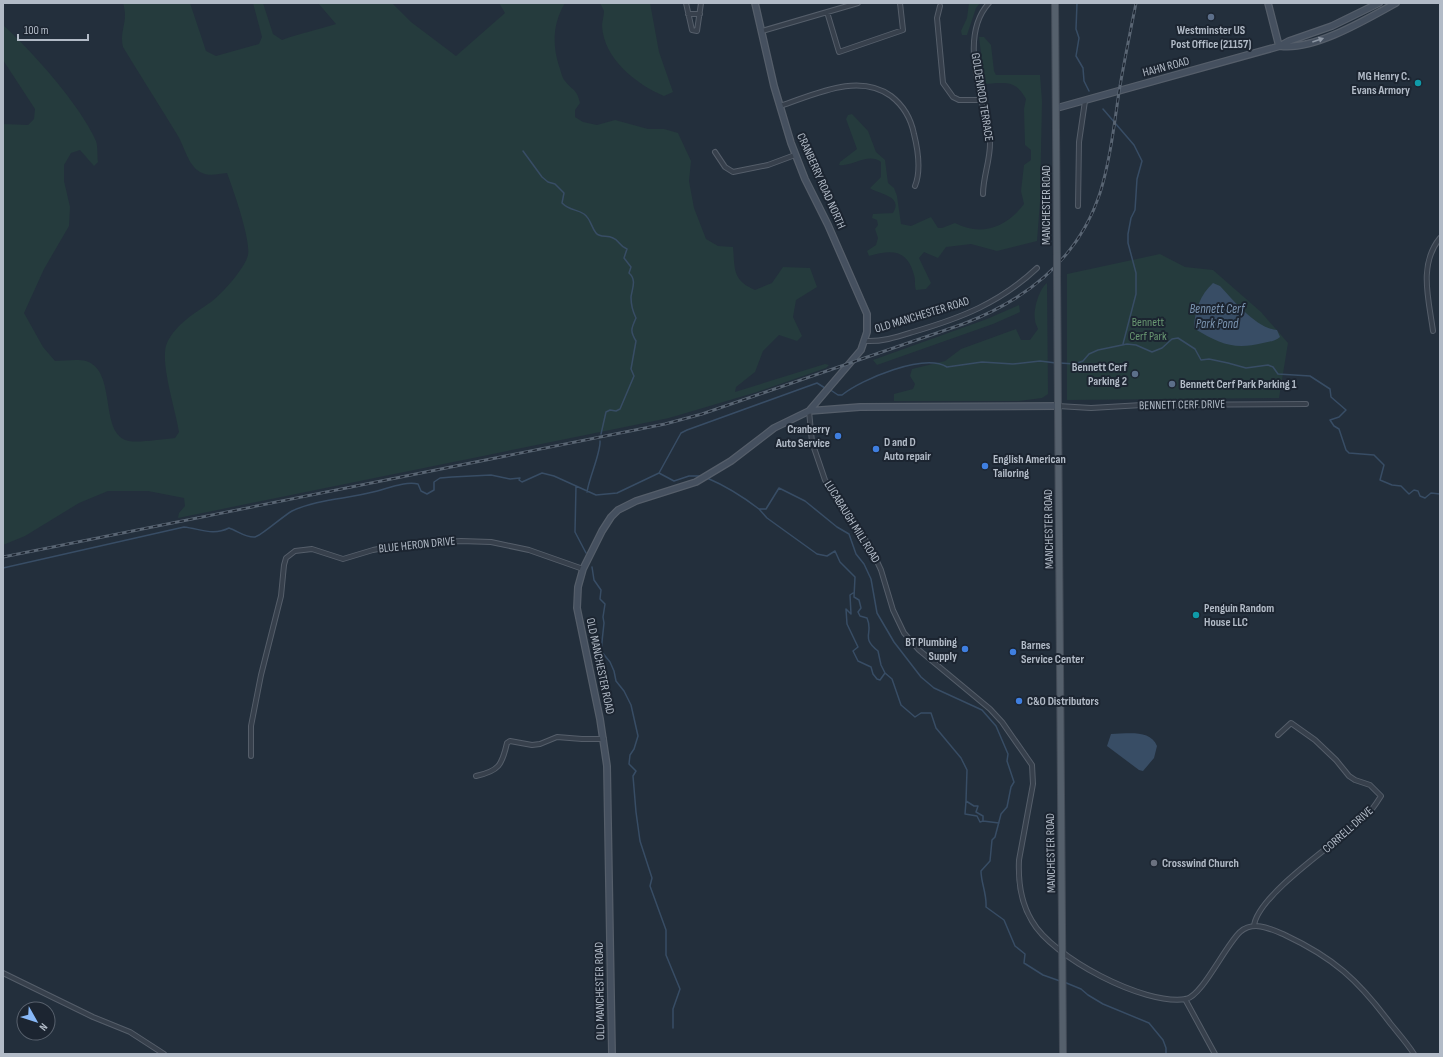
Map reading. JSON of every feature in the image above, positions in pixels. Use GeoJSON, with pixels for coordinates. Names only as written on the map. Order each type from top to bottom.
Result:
{"type":"FeatureCollection","features":[{"type":"Feature","properties":{"kind":"main road","name":"MANCHESTER ROAD"},"geometry":{"type":"LineString","coordinates":[[1055,3],[1057,108],[1063,1054]]}},
{"type":"Feature","properties":{"kind":"street"},"geometry":{"type":"LineString","coordinates":[[686,3],[692,30],[697,31],[701,3]]}},
{"type":"Feature","properties":{"kind":"street","name":"CRANBERRY ROAD NORTH"},"geometry":{"type":"LineString","coordinates":[[755,3],[780,106],[795,155],[864,304],[868,323],[865,342]]}},
{"type":"Feature","properties":{"kind":"street"},"geometry":{"type":"LineString","coordinates":[[762,31],[858,3]]}},
{"type":"Feature","properties":{"kind":"street"},"geometry":{"type":"LineString","coordinates":[[827,12],[839,52],[903,30],[900,3]]}},
{"type":"Feature","properties":{"kind":"street","name":"GOLDENROD TERRACE"},"geometry":{"type":"LineString","coordinates":[[983,194],[983,180],[990,141],[975,63],[975,33],[978,18],[989,3]]}},
{"type":"Feature","properties":{"kind":"street"},"geometry":{"type":"LineString","coordinates":[[1268,3],[1280,46]]}},
{"type":"Feature","properties":{"kind":"street","name":"HAHN ROAD"},"geometry":{"type":"LineString","coordinates":[[1057,108],[1280,46],[1289,41],[1332,26],[1379,3]]}},
{"type":"Feature","properties":{"kind":"street","name":"HAHN ROAD"},"geometry":{"type":"LineString","coordinates":[[1280,46],[1292,48],[1322,39],[1359,23],[1396,3]]}},
{"type":"Feature","properties":{"kind":"street"},"geometry":{"type":"LineString","coordinates":[[940,6],[937,18],[943,84],[953,97],[959,100],[981,100]]}},
{"type":"Feature","properties":{"kind":"street"},"geometry":{"type":"LineString","coordinates":[[688,14],[700,14]]}},
{"type":"Feature","properties":{"kind":"street"},"geometry":{"type":"LineString","coordinates":[[780,106],[853,85],[872,87],[888,94],[901,104],[912,124],[916,140],[918,174],[915,186]]}},
{"type":"Feature","properties":{"kind":"street"},"geometry":{"type":"LineString","coordinates":[[1078,206],[1079,142],[1085,101]]}},
{"type":"Feature","properties":{"kind":"street"},"geometry":{"type":"LineString","coordinates":[[715,152],[725,167],[733,172],[768,165],[795,155]]}},
{"type":"Feature","properties":{"kind":"street"},"geometry":{"type":"LineString","coordinates":[[1433,331],[1426,276],[1431,252],[1440,238]]}},
{"type":"Feature","properties":{"kind":"street","name":"OLD MANCHESTER ROAD"},"geometry":{"type":"LineString","coordinates":[[809,411],[857,356],[865,342],[878,342],[924,329],[985,306],[1011,291],[1037,268]]}},
{"type":"Feature","properties":{"kind":"street","name":"BENNETT CERF DRIVE"},"geometry":{"type":"LineString","coordinates":[[1058,406],[1091,408],[1142,405],[1306,404]]}},
{"type":"Feature","properties":{"kind":"street","name":"OLD MANCHESTER ROAD"},"geometry":{"type":"LineString","coordinates":[[612,1054],[609,800],[604,739],[577,608],[578,587],[583,569],[610,517],[618,510],[636,502],[682,488],[702,479],[731,460],[774,428],[809,411],[860,407],[1058,406]]}},
{"type":"Feature","properties":{"kind":"street","name":"LUCABAUGH MILL ROAD"},"geometry":{"type":"LineString","coordinates":[[809,411],[814,449],[825,480],[861,532],[875,557],[881,570],[893,610],[904,633],[919,650],[990,709],[1002,722],[1032,765],[1033,784],[1019,860],[1022,896],[1031,921],[1038,930],[1063,954],[1105,978],[1129,989],[1160,998],[1185,999]]}},
{"type":"Feature","properties":{"kind":"street","name":"BLUE HERON DRIVE"},"geometry":{"type":"LineString","coordinates":[[250,756],[251,726],[261,676],[282,596],[284,565],[286,558],[295,552],[312,549],[344,559],[373,550],[394,546],[461,541],[491,542],[529,550],[583,569]]}},
{"type":"Feature","properties":{"kind":"street","name":"CORRELL DRIVE"},"geometry":{"type":"LineString","coordinates":[[1254,926],[1259,912],[1271,897],[1291,878],[1364,818],[1381,796],[1370,785],[1355,780],[1349,776],[1336,760],[1315,740],[1291,723],[1278,735]]}},
{"type":"Feature","properties":{"kind":"street"},"geometry":{"type":"LineString","coordinates":[[476,776],[494,770],[500,766],[507,743],[510,741],[532,745],[540,744],[557,737],[604,739]]}},
{"type":"Feature","properties":{"kind":"street"},"geometry":{"type":"LineString","coordinates":[[1215,1054],[1185,999],[1193,996],[1199,990],[1240,932],[1254,926],[1264,927],[1316,950],[1339,966],[1364,990],[1414,1054]]}},
{"type":"Feature","properties":{"kind":"street"},"geometry":{"type":"LineString","coordinates":[[3,973],[93,1018],[130,1032],[164,1054]]}},
{"type":"Feature","properties":{"kind":"green space"},"geometry":{"type":"Polygon","coordinates":[[[123,3],[190,3],[206,51],[216,56],[259,44],[262,37],[253,3],[263,3],[273,34],[282,40],[336,24],[318,3],[392,3],[411,22],[456,56],[505,13],[499,3],[565,3],[556,26],[555,50],[563,78],[579,98],[580,103],[575,110],[575,117],[583,122],[597,125],[615,120],[648,129],[664,129],[678,133],[691,161],[689,181],[694,208],[706,239],[718,246],[733,247],[736,273],[738,278],[748,286],[755,290],[772,283],[783,267],[810,268],[817,287],[796,300],[793,317],[802,336],[797,341],[779,335],[763,351],[755,372],[736,387],[735,392],[825,364],[829,365],[826,368],[757,392],[669,418],[178,518],[179,513],[185,506],[184,498],[148,491],[108,491],[79,503],[25,536],[3,545],[3,124],[28,125],[34,119],[35,109],[3,60],[3,25],[28,49],[79,111],[96,141],[98,162],[94,166],[80,150],[71,153],[64,165],[64,181],[70,207],[69,226],[44,269],[24,313],[43,347],[55,361],[82,360],[96,367],[102,377],[110,416],[114,427],[120,436],[129,441],[175,438],[179,432],[166,374],[165,351],[167,343],[175,330],[192,315],[216,298],[227,287],[242,267],[248,255],[247,238],[227,173],[214,175],[207,174],[200,172],[192,165],[178,136],[123,47],[122,36],[125,21],[125,10],[123,3]]]}},
{"type":"Feature","properties":{"kind":"green space"},"geometry":{"type":"Polygon","coordinates":[[[600,3],[650,3],[659,52],[673,92],[664,96],[653,91],[623,69],[615,59],[604,38],[602,26],[604,11],[600,3]]]}},
{"type":"Feature","properties":{"kind":"green space"},"geometry":{"type":"Polygon","coordinates":[[[969,3],[980,3],[976,8],[967,35],[962,35],[961,31],[967,18],[969,3]]]}},
{"type":"Feature","properties":{"kind":"green space"},"geometry":{"type":"Polygon","coordinates":[[[979,37],[984,37],[991,45],[994,71],[996,75],[1040,75],[1042,101],[1040,202],[1037,241],[997,251],[971,244],[946,247],[938,258],[924,252],[919,258],[931,283],[926,289],[916,290],[915,277],[911,266],[902,256],[891,252],[869,256],[867,251],[876,245],[878,238],[875,229],[878,225],[877,220],[872,218],[873,214],[893,213],[895,202],[888,196],[870,188],[881,177],[881,162],[876,159],[866,159],[850,164],[839,165],[840,162],[857,149],[846,119],[848,115],[852,114],[868,131],[876,152],[885,160],[888,183],[894,188],[897,196],[901,224],[911,226],[931,217],[938,228],[955,223],[974,229],[984,229],[1002,224],[1010,219],[1024,204],[1021,191],[1024,165],[1031,160],[1031,150],[1025,145],[1024,109],[1026,99],[1018,88],[1013,85],[1004,83],[985,84],[979,37]]]}},
{"type":"Feature","properties":{"kind":"green space","name":"Bennett Cerf Park"},"geometry":{"type":"Polygon","coordinates":[[[1160,254],[1185,267],[1213,270],[1261,312],[1288,343],[1279,398],[1067,400],[1067,274],[1160,254]]]}},
{"type":"Feature","properties":{"kind":"green space"},"geometry":{"type":"Polygon","coordinates":[[[1047,283],[1048,394],[1042,398],[1019,401],[894,401],[894,394],[913,389],[915,384],[910,376],[912,369],[945,361],[961,349],[1016,329],[1021,340],[1030,340],[1038,329],[1035,321],[1036,305],[1041,290],[1047,283]]]}},
{"type":"Feature","properties":{"kind":"green space"},"geometry":{"type":"Polygon","coordinates":[[[1019,305],[1020,312],[993,324],[877,365],[873,360],[987,319],[1019,305]]]}},
{"type":"Feature","properties":{"kind":"water","name":"Bennett Cerf Park Pond"},"geometry":{"type":"Polygon","coordinates":[[[1213,283],[1220,286],[1238,306],[1261,325],[1277,330],[1280,337],[1253,345],[1235,346],[1220,342],[1195,329],[1194,327],[1199,303],[1208,288],[1213,283]]]}},
{"type":"Feature","properties":{"kind":"water"},"geometry":{"type":"Polygon","coordinates":[[[1131,733],[1149,737],[1157,746],[1154,758],[1143,771],[1139,770],[1107,746],[1111,734],[1131,733]]]}},
{"type":"Feature","properties":{"kind":"waterway"},"geometry":{"type":"LineString","coordinates":[[1077,3],[1076,29],[1079,38],[1076,56],[1083,68],[1084,81],[1089,91]]}},
{"type":"Feature","properties":{"kind":"waterway"},"geometry":{"type":"LineString","coordinates":[[1103,109],[1134,145],[1142,161],[1137,179],[1135,210],[1131,218],[1128,234],[1128,243],[1136,273],[1136,294],[1123,344]]}},
{"type":"Feature","properties":{"kind":"waterway"},"geometry":{"type":"LineString","coordinates":[[523,151],[542,177],[548,182],[555,184],[564,193],[562,203],[586,216],[594,231],[598,235],[611,237],[627,249],[624,258],[631,267],[629,273],[633,279],[631,300],[636,318],[632,330],[636,341],[631,369],[634,376],[620,409],[606,412],[601,434]]}},
{"type":"Feature","properties":{"kind":"waterway"},"geometry":{"type":"LineString","coordinates":[[1060,363],[1075,364],[1083,361],[1089,354],[1098,350],[1127,344],[1136,345],[1152,352],[1162,348],[1172,339],[1178,338],[1195,349],[1201,360],[1209,359],[1246,368],[1268,365],[1273,367],[1278,374],[1310,376],[1330,389],[1331,397],[1346,410],[1339,417],[1330,420],[1334,426],[1339,429],[1346,450],[1349,453],[1374,455],[1384,465],[1380,480],[1392,485],[1401,486],[1409,494],[1414,490],[1418,491],[1420,496],[1425,498],[1431,493],[1440,494]]}},
{"type":"Feature","properties":{"kind":"waterway"},"geometry":{"type":"LineString","coordinates":[[829,389],[838,395],[842,395],[878,375],[909,365],[924,363],[937,364],[947,367],[982,362],[1013,364],[1040,361],[1056,363]]}},
{"type":"Feature","properties":{"kind":"waterway"},"geometry":{"type":"LineString","coordinates":[[3,568],[184,527],[212,532],[218,532],[229,528],[245,535],[255,537],[292,511],[302,507],[413,483],[418,484],[421,491],[427,494],[434,490],[434,482],[440,478],[491,475],[510,479],[520,478],[519,480],[522,482],[542,473],[554,476],[596,495],[617,493],[659,473],[681,433],[817,383],[825,388]]}},
{"type":"Feature","properties":{"kind":"waterway"},"geometry":{"type":"LineString","coordinates":[[587,492],[599,452],[600,441]]}},
{"type":"Feature","properties":{"kind":"waterway"},"geometry":{"type":"LineString","coordinates":[[659,473],[674,481],[689,476],[701,476]]}},
{"type":"Feature","properties":{"kind":"waterway"},"geometry":{"type":"LineString","coordinates":[[707,478],[721,484],[759,509],[766,509],[779,488],[805,501],[837,527],[849,534],[856,554],[864,564],[871,579],[877,613],[894,642],[921,677],[934,688],[982,710],[996,726],[1008,754],[1007,761],[1014,782],[1011,787],[1007,807],[1001,814],[995,837],[992,840],[990,861],[981,871],[986,898],[986,907],[1004,920],[1015,946],[1025,954],[1024,963],[1043,975],[1060,981]]}},
{"type":"Feature","properties":{"kind":"waterway"},"geometry":{"type":"LineString","coordinates":[[576,486],[575,532],[586,553]]}},
{"type":"Feature","properties":{"kind":"waterway"},"geometry":{"type":"LineString","coordinates":[[759,509],[767,518],[817,554],[827,556],[835,551],[840,562],[855,577],[854,597],[859,600],[861,608],[858,612],[860,616],[867,618],[869,623],[868,639],[878,651],[881,665],[885,673],[892,679],[901,705],[915,717],[921,713],[931,713],[936,728],[961,758],[967,770],[966,801],[974,806],[978,806],[976,812],[983,816],[983,821],[999,823]]}},
{"type":"Feature","properties":{"kind":"waterway"},"geometry":{"type":"LineString","coordinates":[[592,567],[594,580],[601,590],[600,599],[605,604],[601,651],[610,662],[616,681],[624,691],[631,705],[638,736],[634,749],[630,755],[629,764],[636,771],[633,776],[636,812],[640,841],[652,878],[650,886],[666,930],[666,955],[680,989],[673,1009],[673,1028]]}},
{"type":"Feature","properties":{"kind":"waterway"},"geometry":{"type":"LineString","coordinates":[[853,593],[850,595],[851,614],[846,609],[847,624],[858,647],[853,651],[858,661],[871,667],[873,674],[877,679],[880,680],[885,673]]}},
{"type":"Feature","properties":{"kind":"waterway"},"geometry":{"type":"LineString","coordinates":[[966,801],[965,814],[977,816],[980,822],[983,821]]}},
{"type":"Feature","properties":{"kind":"waterway"},"geometry":{"type":"LineString","coordinates":[[1064,982],[1081,989],[1103,1004],[1149,1023],[1163,1040],[1166,1048],[1166,1054]]}},
{"type":"Feature","properties":{"kind":"railway"},"geometry":{"type":"LineString","coordinates":[[3,557],[665,424],[702,414],[963,324],[986,314],[1008,303],[1047,275],[1064,258],[1090,217],[1100,193],[1106,168],[1136,3]]}},
{"type":"Feature","properties":{"kind":"place","name":"Westminster US Post Office (21157)"},"geometry":{"type":"Point","coordinates":[1211,17]}},
{"type":"Feature","properties":{"kind":"place","name":"MG Henry C. Evans Armory"},"geometry":{"type":"Point","coordinates":[1418,83]}},
{"type":"Feature","properties":{"kind":"place","name":"Bennett Cerf Parking 2"},"geometry":{"type":"Point","coordinates":[1135,374]}},
{"type":"Feature","properties":{"kind":"place","name":"Bennett Cerf Park Parking 1"},"geometry":{"type":"Point","coordinates":[1172,384]}},
{"type":"Feature","properties":{"kind":"place","name":"Cranberry Auto Service"},"geometry":{"type":"Point","coordinates":[838,436]}},
{"type":"Feature","properties":{"kind":"place","name":"D and D Auto repair"},"geometry":{"type":"Point","coordinates":[876,449]}},
{"type":"Feature","properties":{"kind":"place","name":"English American Tailoring"},"geometry":{"type":"Point","coordinates":[985,466]}},
{"type":"Feature","properties":{"kind":"place","name":"Penguin Random House LLC"},"geometry":{"type":"Point","coordinates":[1196,615]}},
{"type":"Feature","properties":{"kind":"place","name":"BT Plumbing Supply"},"geometry":{"type":"Point","coordinates":[965,649]}},
{"type":"Feature","properties":{"kind":"place","name":"Barnes Service Center"},"geometry":{"type":"Point","coordinates":[1013,652]}},
{"type":"Feature","properties":{"kind":"place","name":"C&O Distributors"},"geometry":{"type":"Point","coordinates":[1019,701]}},
{"type":"Feature","properties":{"kind":"place","name":"Crosswind Church"},"geometry":{"type":"Point","coordinates":[1154,863]}}]}
